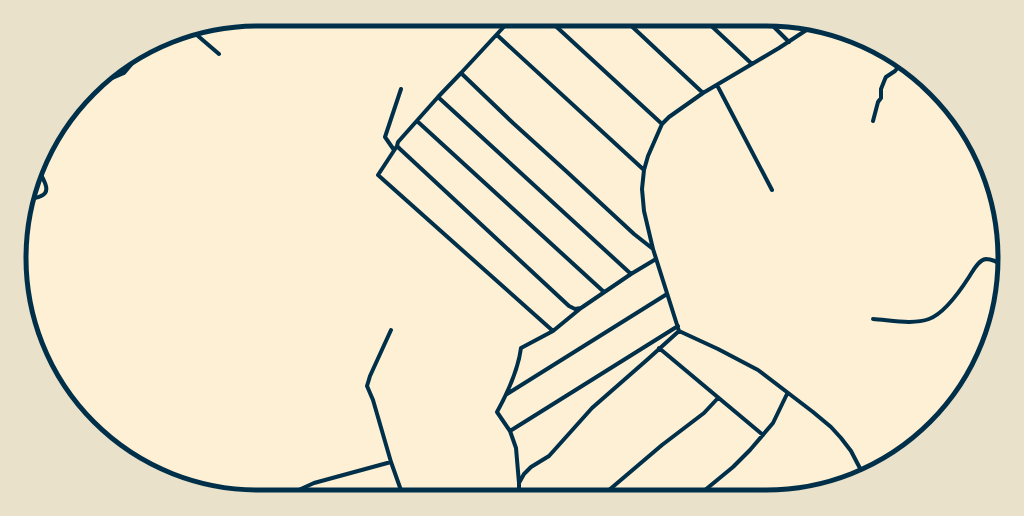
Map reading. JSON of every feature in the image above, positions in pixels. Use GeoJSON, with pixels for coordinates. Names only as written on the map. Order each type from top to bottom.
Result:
{"type":"FeatureCollection","features":[{"type":"Feature","properties":{"kind":"street"},"geometry":{"type":"LineString","coordinates":[[505,26],[398,142],[397,146],[378,175],[553,331]]}},
{"type":"Feature","properties":{"kind":"street"},"geometry":{"type":"LineString","coordinates":[[556,26],[662,124]]}},
{"type":"Feature","properties":{"kind":"street"},"geometry":{"type":"LineString","coordinates":[[631,26],[703,93]]}},
{"type":"Feature","properties":{"kind":"street"},"geometry":{"type":"LineString","coordinates":[[711,26],[752,64]]}},
{"type":"Feature","properties":{"kind":"street"},"geometry":{"type":"LineString","coordinates":[[772,26],[789,42]]}},
{"type":"Feature","properties":{"kind":"street"},"geometry":{"type":"LineString","coordinates":[[807,30],[703,93],[669,117],[662,124],[648,156],[644,170],[642,189],[644,211],[653,249],[678,328],[758,370],[803,404],[831,427],[851,451],[861,470]]}},
{"type":"Feature","properties":{"kind":"street"},"geometry":{"type":"LineString","coordinates":[[196,34],[219,54]]}},
{"type":"Feature","properties":{"kind":"street"},"geometry":{"type":"LineString","coordinates":[[498,35],[644,170]]}},
{"type":"Feature","properties":{"kind":"street"},"geometry":{"type":"LineString","coordinates":[[112,78],[124,73],[133,63]]}},
{"type":"Feature","properties":{"kind":"street"},"geometry":{"type":"LineString","coordinates":[[873,122],[885,79],[898,67]]}},
{"type":"Feature","properties":{"kind":"street"},"geometry":{"type":"LineString","coordinates":[[461,73],[512,123],[634,234],[653,249]]}},
{"type":"Feature","properties":{"kind":"street"},"geometry":{"type":"LineString","coordinates":[[717,85],[772,190]]}},
{"type":"Feature","properties":{"kind":"street"},"geometry":{"type":"LineString","coordinates":[[394,150],[385,137],[401,88]]}},
{"type":"Feature","properties":{"kind":"street"},"geometry":{"type":"LineString","coordinates":[[438,97],[631,274]]}},
{"type":"Feature","properties":{"kind":"street"},"geometry":{"type":"LineString","coordinates":[[417,121],[604,292]]}},
{"type":"Feature","properties":{"kind":"street"},"geometry":{"type":"LineString","coordinates":[[397,146],[570,306],[581,308]]}},
{"type":"Feature","properties":{"kind":"street"},"geometry":{"type":"LineString","coordinates":[[34,198],[45,194],[46,191],[46,186],[41,176]]}},
{"type":"Feature","properties":{"kind":"street"},"geometry":{"type":"LineString","coordinates":[[519,490],[516,448],[510,431],[497,412],[507,394],[519,363],[521,348],[553,331],[581,308],[656,259]]}},
{"type":"Feature","properties":{"kind":"street"},"geometry":{"type":"LineString","coordinates":[[873,319],[921,321],[930,318],[944,309],[974,269],[982,261],[986,259],[998,263]]}},
{"type":"Feature","properties":{"kind":"street"},"geometry":{"type":"LineString","coordinates":[[507,394],[667,294]]}},
{"type":"Feature","properties":{"kind":"street"},"geometry":{"type":"LineString","coordinates":[[519,483],[524,474],[532,466],[549,456],[592,408],[648,360],[678,328]]}},
{"type":"Feature","properties":{"kind":"street"},"geometry":{"type":"LineString","coordinates":[[510,431],[678,328]]}},
{"type":"Feature","properties":{"kind":"street"},"geometry":{"type":"LineString","coordinates":[[392,330],[370,376],[367,386],[373,400],[401,490]]}},
{"type":"Feature","properties":{"kind":"street"},"geometry":{"type":"LineString","coordinates":[[659,348],[763,435]]}},
{"type":"Feature","properties":{"kind":"street"},"geometry":{"type":"LineString","coordinates":[[705,490],[733,467],[763,435],[773,423],[788,394]]}},
{"type":"Feature","properties":{"kind":"street"},"geometry":{"type":"LineString","coordinates":[[609,490],[704,412],[718,398]]}},
{"type":"Feature","properties":{"kind":"street"},"geometry":{"type":"LineString","coordinates":[[299,490],[314,483],[391,462]]}}]}
